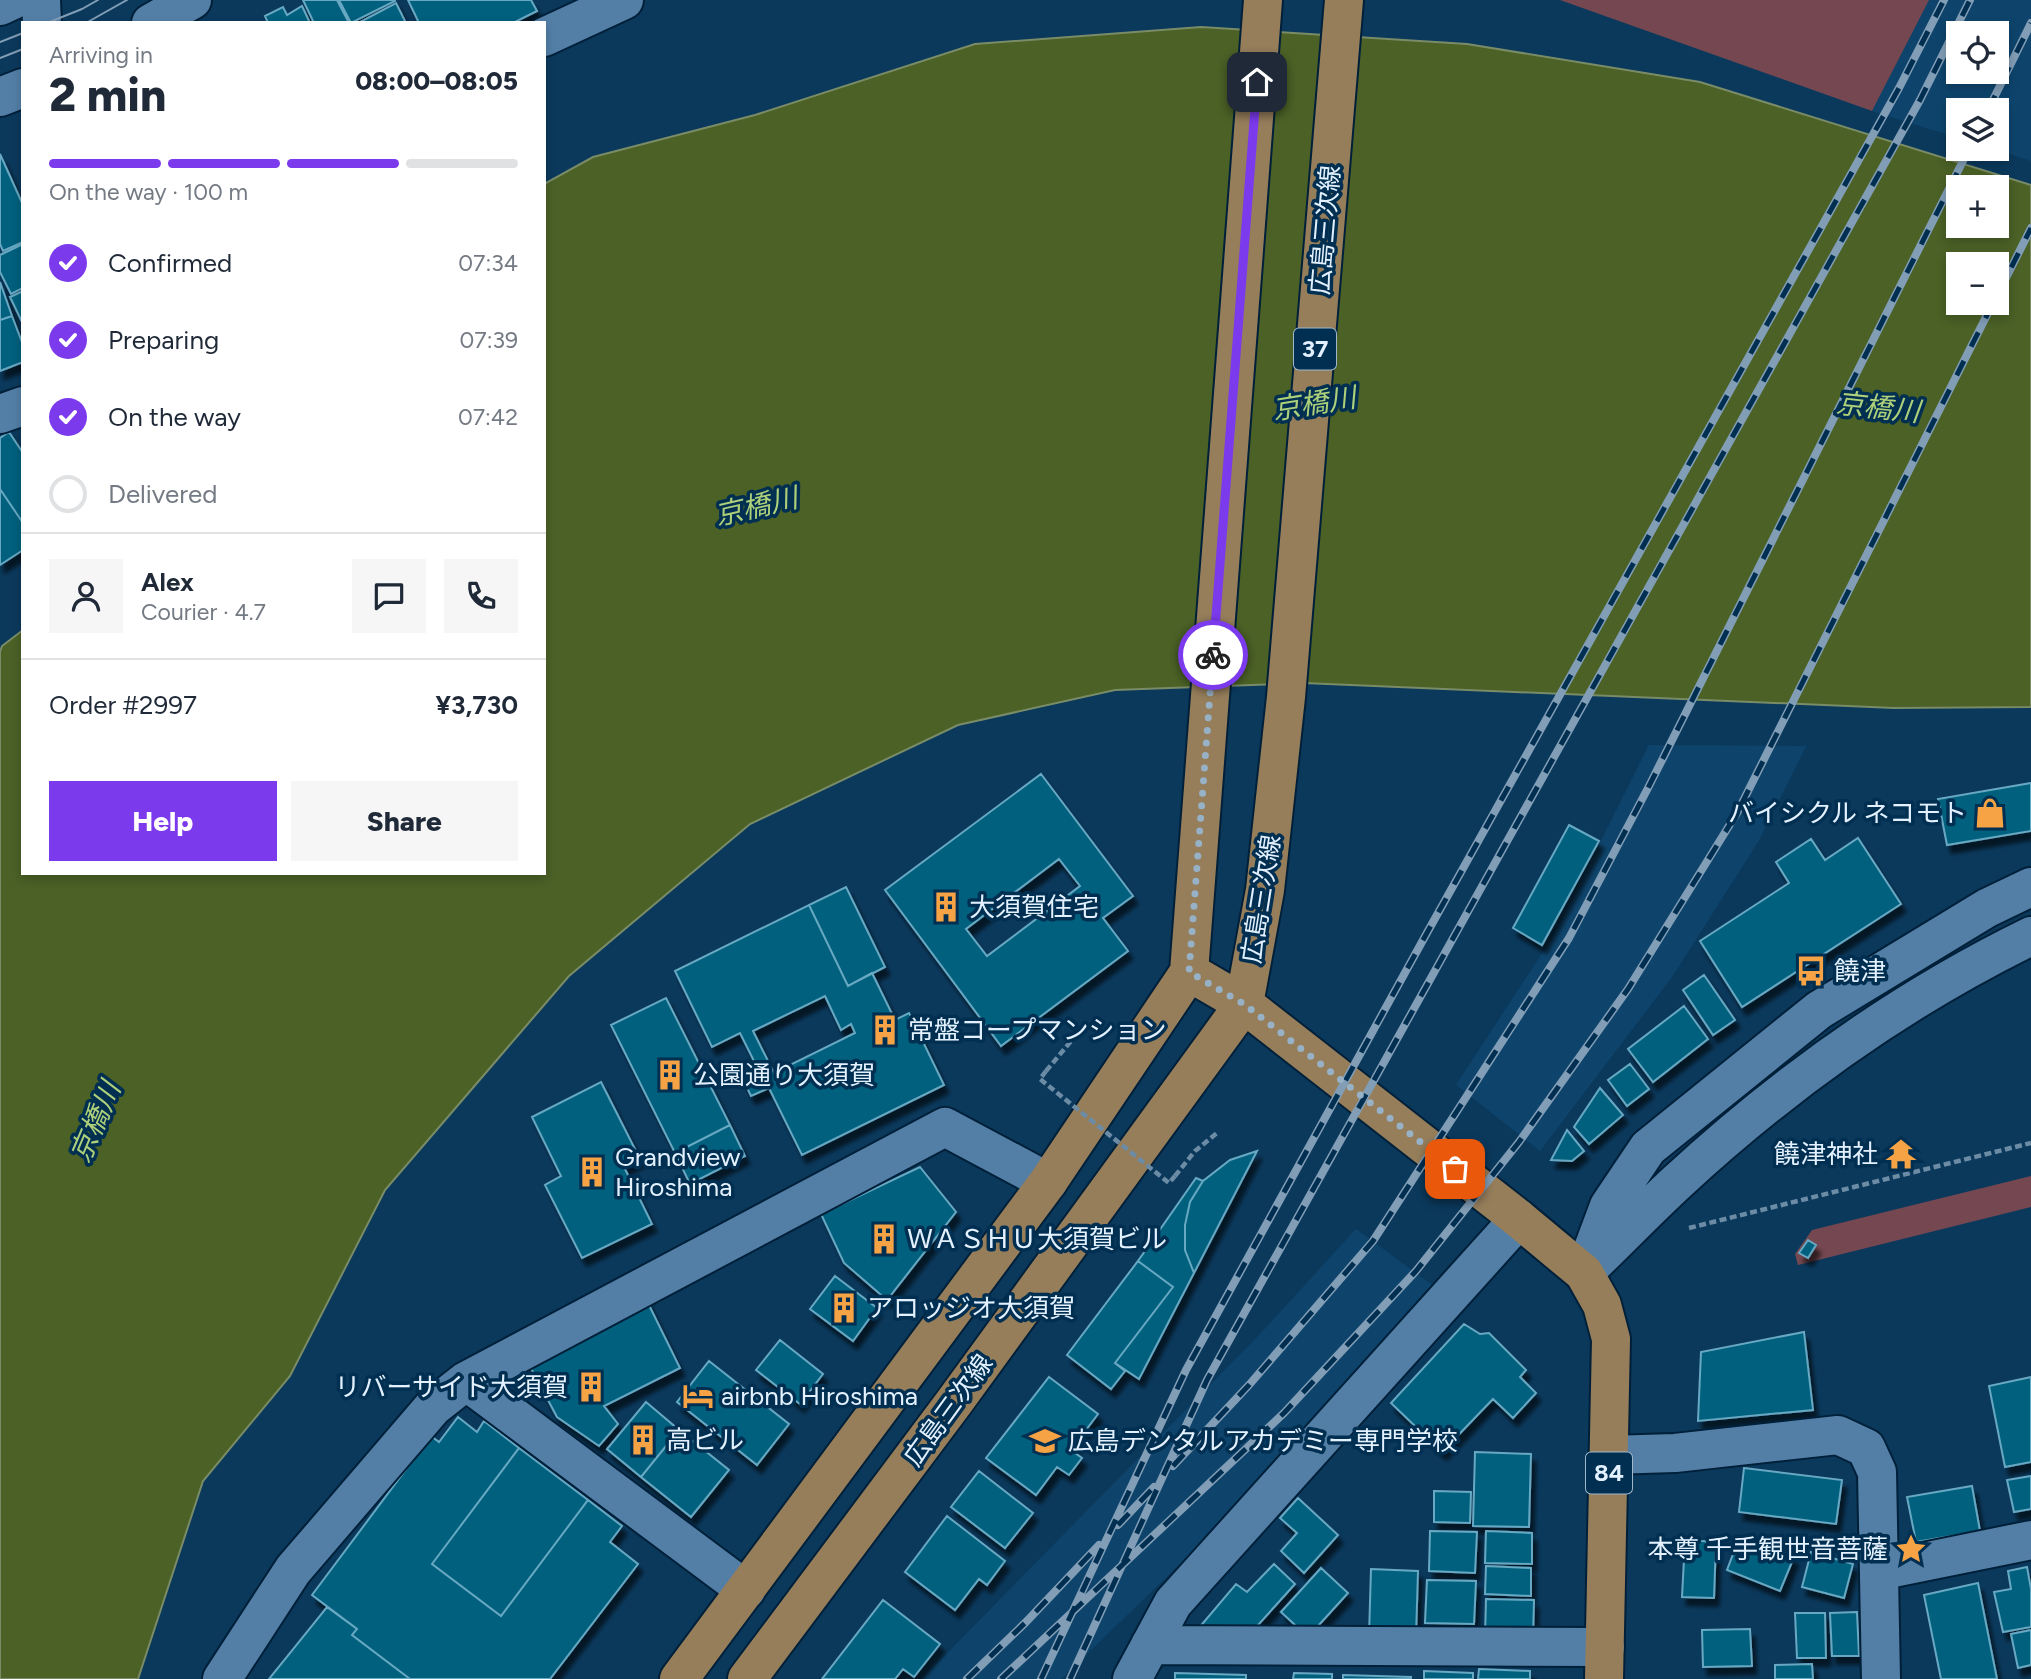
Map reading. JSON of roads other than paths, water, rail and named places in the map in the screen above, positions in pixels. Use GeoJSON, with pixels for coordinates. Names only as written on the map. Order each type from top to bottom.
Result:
{"type":"FeatureCollection","features":[{"type":"Feature","properties":{"kind":"main road","name":"広島三次線"},"geometry":{"type":"LineString","coordinates":[[678,1679],[1048,1182],[1189,972],[1263,0]]}},
{"type":"Feature","properties":{"kind":"main road","name":"広島三次線"},"geometry":{"type":"LineString","coordinates":[[747,1679],[947,1412],[1244,1004],[1265,890],[1286,697],[1343,0]]}},
{"type":"Feature","properties":{"kind":"main road","name":"84"},"geometry":{"type":"LineString","coordinates":[[1189,972],[1244,1004],[1584,1273],[1602,1305],[1611,1339],[1604,1663]]}},
{"type":"Feature","properties":{"kind":"street"},"geometry":{"type":"LineString","coordinates":[[0,6],[13,0]]}},
{"type":"Feature","properties":{"kind":"street"},"geometry":{"type":"LineString","coordinates":[[41,0],[42,21]]}},
{"type":"Feature","properties":{"kind":"street"},"geometry":{"type":"LineString","coordinates":[[154,21],[192,0]]}},
{"type":"Feature","properties":{"kind":"street"},"geometry":{"type":"LineString","coordinates":[[546,36],[624,0]]}},
{"type":"Feature","properties":{"kind":"street"},"geometry":{"type":"LineString","coordinates":[[0,97],[21,89]]}},
{"type":"Feature","properties":{"kind":"street"},"geometry":{"type":"LineString","coordinates":[[0,388],[21,381]]}},
{"type":"Feature","properties":{"kind":"street"},"geometry":{"type":"LineString","coordinates":[[0,414],[21,407]]}},
{"type":"Feature","properties":{"kind":"street"},"geometry":{"type":"LineString","coordinates":[[1584,1273],[1609,1206],[1648,1147],[1819,1010],[1987,908],[2031,887]]}},
{"type":"Feature","properties":{"kind":"street"},"geometry":{"type":"LineString","coordinates":[[1584,1273],[1678,1182],[1761,1111],[1843,1047],[1936,987],[2031,936]]}},
{"type":"Feature","properties":{"kind":"street"},"geometry":{"type":"LineString","coordinates":[[222,1679],[293,1570],[433,1407],[466,1381],[945,1127],[1048,1182]]}},
{"type":"Feature","properties":{"kind":"street"},"geometry":{"type":"LineString","coordinates":[[1132,1679],[1173,1603],[1519,1219]]}},
{"type":"Feature","properties":{"kind":"street"},"geometry":{"type":"LineString","coordinates":[[466,1381],[746,1590]]}},
{"type":"Feature","properties":{"kind":"street"},"geometry":{"type":"LineString","coordinates":[[1609,1455],[1675,1453],[1838,1435],[1866,1448],[1877,1472],[1881,1679]]}},
{"type":"Feature","properties":{"kind":"street"},"geometry":{"type":"LineString","coordinates":[[1879,1571],[2031,1540]]}},
{"type":"Feature","properties":{"kind":"street"},"geometry":{"type":"LineString","coordinates":[[1150,1646],[1604,1663]]}},
{"type":"Feature","properties":{"kind":"water","name":"京橋川"},"geometry":{"type":"Polygon","coordinates":[[[1201,27],[1467,44],[1700,82],[1946,159],[1946,161],[1999,175],[1946,175],[1946,238],[2009,238],[2009,178],[2031,185],[2031,707],[1894,708],[1304,683],[1115,690],[958,725],[750,824],[569,976],[385,1190],[290,1376],[203,1481],[138,1679],[0,1679],[2,646],[21,632],[21,875],[546,875],[546,183],[593,157],[755,115],[975,44],[1201,27]]]}},
{"type":"Feature","properties":{"kind":"tram line"},"geometry":{"type":"LineString","coordinates":[[52,21],[98,0]]}},
{"type":"Feature","properties":{"kind":"tram line"},"geometry":{"type":"LineString","coordinates":[[90,21],[127,0]]}},
{"type":"Feature","properties":{"kind":"tram line"},"geometry":{"type":"LineString","coordinates":[[0,42],[21,34]]}},
{"type":"Feature","properties":{"kind":"tram line"},"geometry":{"type":"LineString","coordinates":[[0,58],[21,50]]}},
{"type":"Feature","properties":{"kind":"railway"},"geometry":{"type":"LineString","coordinates":[[1041,1679],[1186,1370],[1899,88],[1944,0]]}},
{"type":"Feature","properties":{"kind":"railway"},"geometry":{"type":"LineString","coordinates":[[1070,1679],[1207,1380],[1920,100],[1970,0]]}},
{"type":"Feature","properties":{"kind":"railway"},"geometry":{"type":"LineString","coordinates":[[1994,98],[2031,23]]}},
{"type":"Feature","properties":{"kind":"railway"},"geometry":{"type":"LineString","coordinates":[[1173,1466],[1249,1385],[1373,1241],[1569,938],[1648,788],[1963,161]]}},
{"type":"Feature","properties":{"kind":"railway"},"geometry":{"type":"LineString","coordinates":[[2009,272],[2031,228]]}},
{"type":"Feature","properties":{"kind":"railway"},"geometry":{"type":"LineString","coordinates":[[1001,1679],[1284,1413],[1416,1271],[1519,1142],[1628,989],[1737,813],[1987,315]]}},
{"type":"Feature","properties":{"kind":"railway"},"geometry":{"type":"LineString","coordinates":[[1118,1525],[1154,1487]]}},
{"type":"Feature","properties":{"kind":"railway"},"geometry":{"type":"LineString","coordinates":[[967,1679],[1099,1545]]}},
{"type":"Feature","properties":{"kind":"place","name":"バイシクル ネコモト"},"geometry":{"type":"Point","coordinates":[1990,813]}},
{"type":"Feature","properties":{"kind":"place","name":"大須賀住宅"},"geometry":{"type":"Point","coordinates":[946,907]}},
{"type":"Feature","properties":{"kind":"place","name":"饒津"},"geometry":{"type":"Point","coordinates":[1811,971]}},
{"type":"Feature","properties":{"kind":"place","name":"常盤コープマンション"},"geometry":{"type":"Point","coordinates":[885,1030]}},
{"type":"Feature","properties":{"kind":"place","name":"公園通り大須賀"},"geometry":{"type":"Point","coordinates":[670,1075]}},
{"type":"Feature","properties":{"kind":"place","name":"饒津神社"},"geometry":{"type":"Point","coordinates":[1901,1154]}},
{"type":"Feature","properties":{"kind":"place","name":"Grandview Hiroshima"},"geometry":{"type":"Point","coordinates":[592,1172]}},
{"type":"Feature","properties":{"kind":"place","name":"ＷＡＳＨＵ大須賀ビル"},"geometry":{"type":"Point","coordinates":[884,1239]}},
{"type":"Feature","properties":{"kind":"place","name":"アロッジオ大須賀"},"geometry":{"type":"Point","coordinates":[844,1308]}},
{"type":"Feature","properties":{"kind":"place","name":"リバーサイド大須賀"},"geometry":{"type":"Point","coordinates":[591,1387]}},
{"type":"Feature","properties":{"kind":"place","name":"airbnb Hiroshima"},"geometry":{"type":"Point","coordinates":[698,1396]}},
{"type":"Feature","properties":{"kind":"place","name":"高ビル"},"geometry":{"type":"Point","coordinates":[643,1440]}},
{"type":"Feature","properties":{"kind":"place","name":"広島デンタルアカデミー専門学校"},"geometry":{"type":"Point","coordinates":[1045,1441]}},
{"type":"Feature","properties":{"kind":"place","name":"本尊 千手観世音菩薩"},"geometry":{"type":"Point","coordinates":[1911,1549]}}]}
